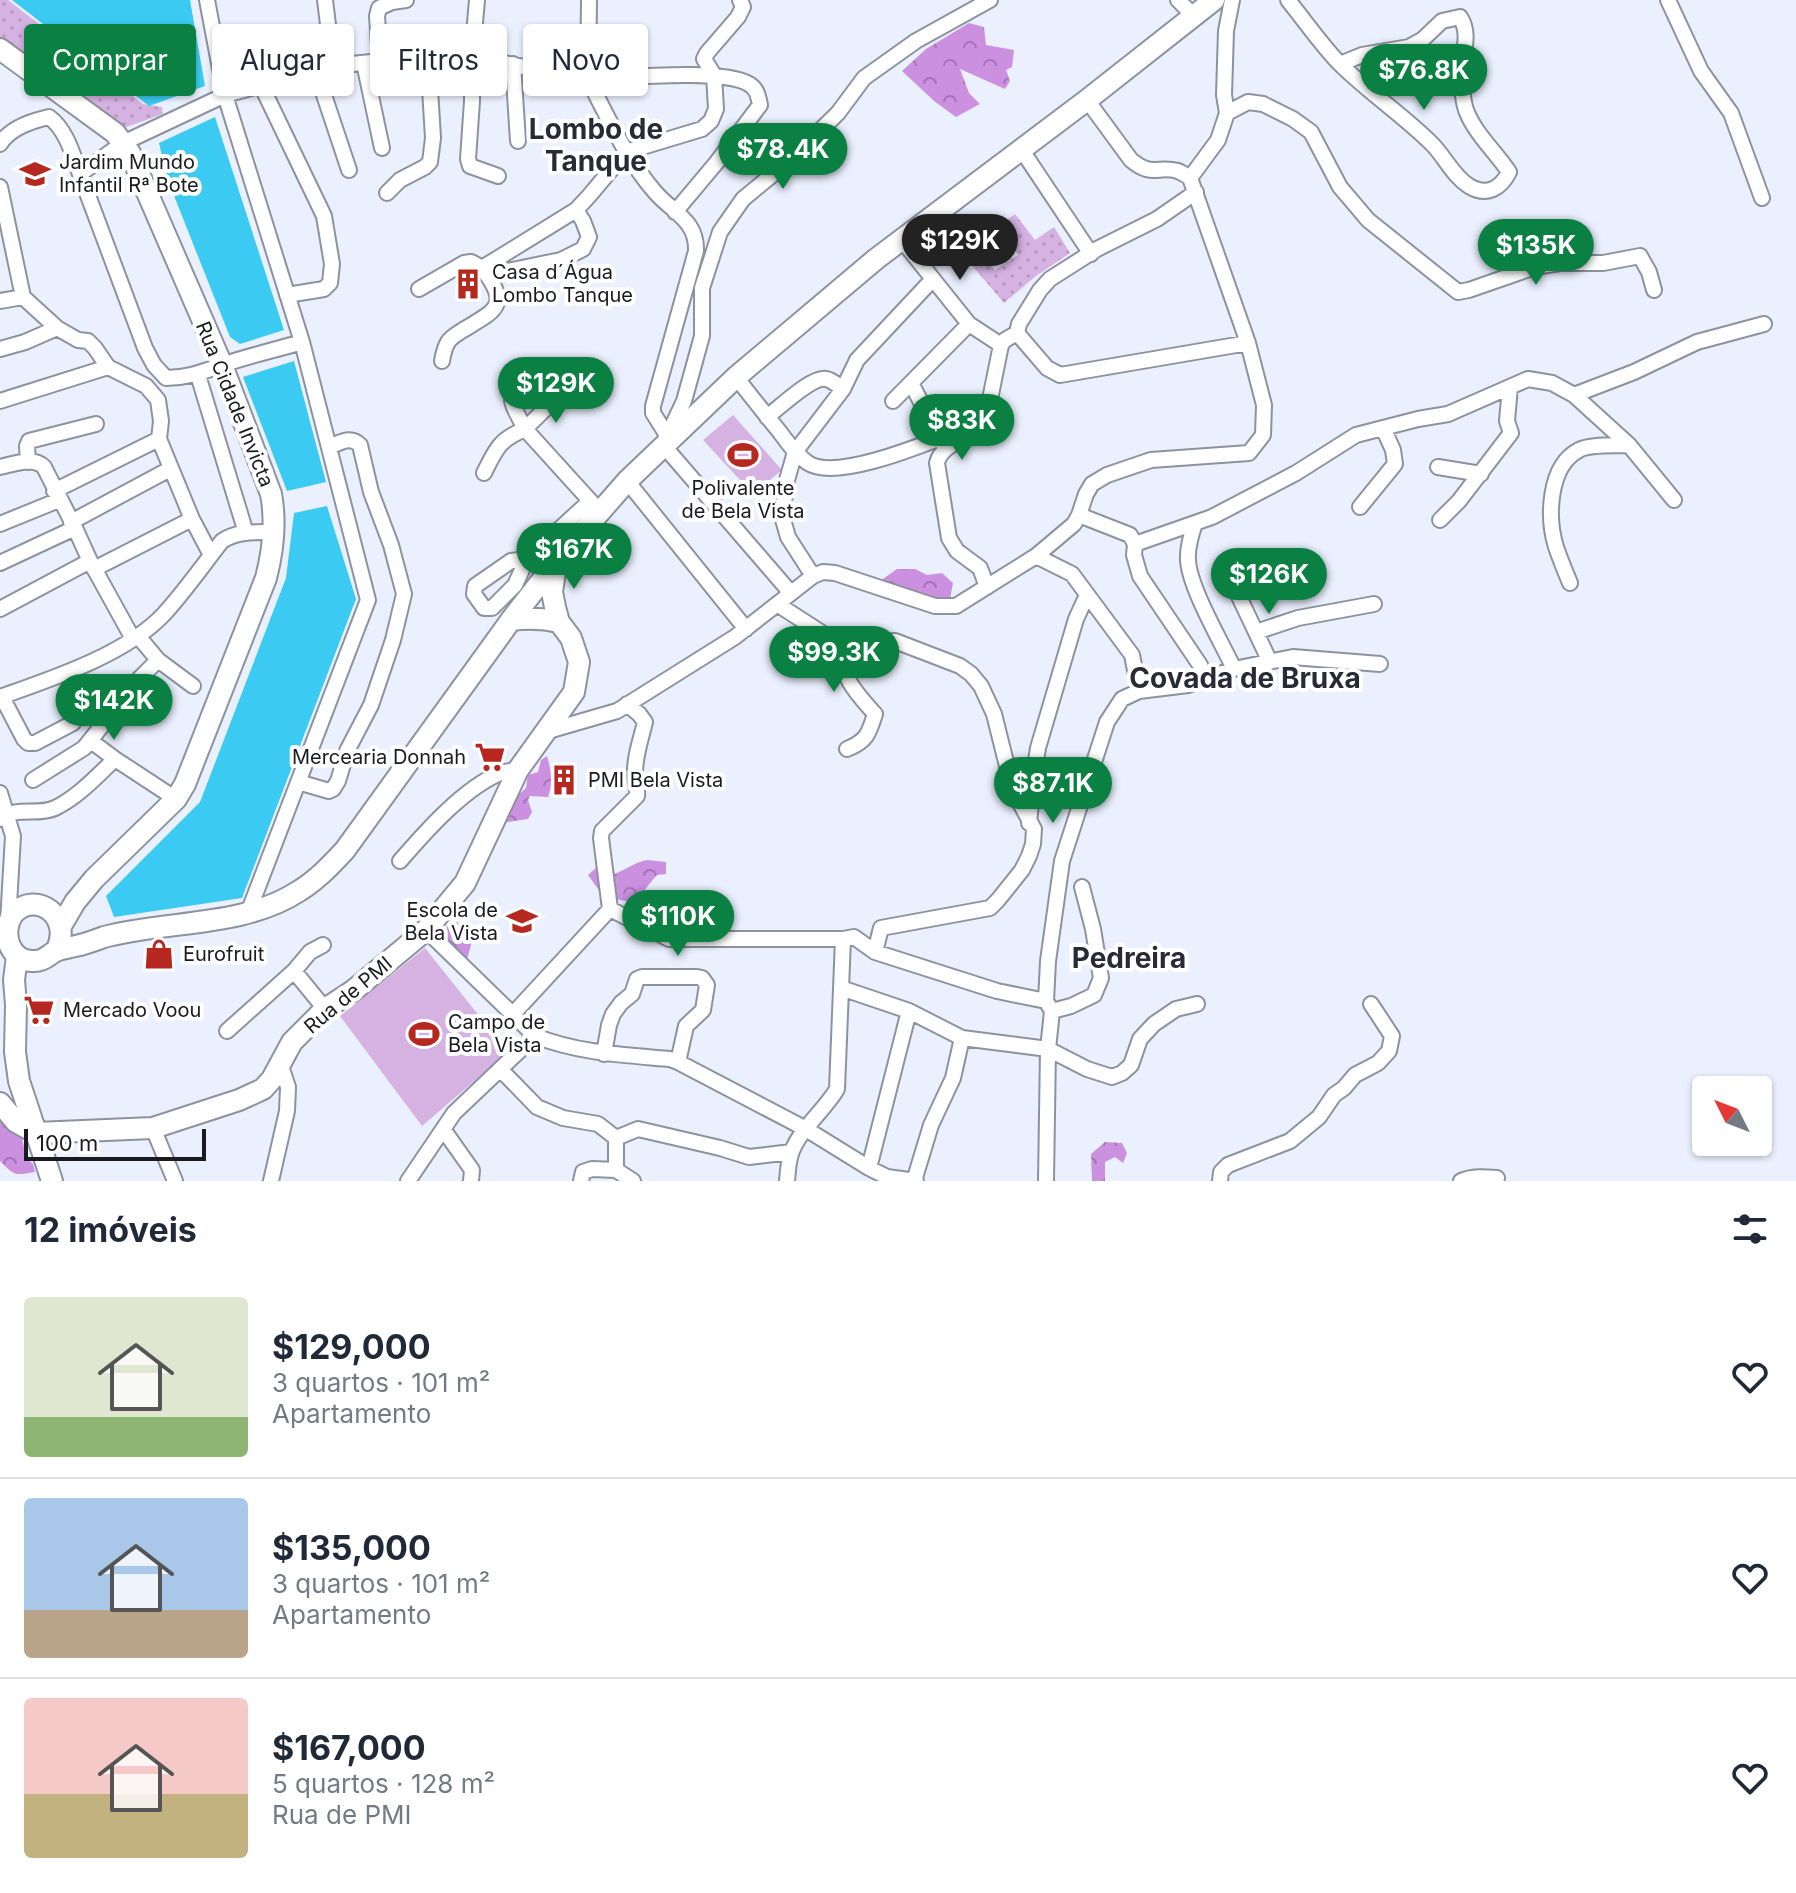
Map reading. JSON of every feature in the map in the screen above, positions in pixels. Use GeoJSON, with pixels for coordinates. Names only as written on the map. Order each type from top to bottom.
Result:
{"type":"FeatureCollection","features":[{"type":"Feature","properties":{"kind":"main road"},"geometry":{"type":"LineString","coordinates":[[7,942],[32,962],[55,943],[248,913],[297,893],[322,874],[345,850],[594,506],[627,481],[736,377],[901,239],[1087,100],[1214,0]]}},
{"type":"Feature","properties":{"kind":"main road","name":"Rua Cidade Invicta"},"geometry":{"type":"LineString","coordinates":[[0,49],[115,133],[130,153],[222,365],[273,504],[273,532],[266,578],[185,784],[176,799],[94,879],[75,902],[55,943],[27,981],[16,1005]]}},
{"type":"Feature","properties":{"kind":"main road","name":"Rua de PMI"},"geometry":{"type":"LineString","coordinates":[[36,1133],[153,1128],[250,1096],[263,1089],[272,1079],[292,1042],[325,1009],[354,990],[426,930],[465,883],[518,770],[574,692],[579,662],[571,638],[559,622],[552,592],[557,561]]}},
{"type":"Feature","properties":{"kind":"main road"},"geometry":{"type":"LineString","coordinates":[[511,620],[535,618],[559,622]]}},
{"type":"Feature","properties":{"kind":"main road","name":"Rua Cidade Invicta"},"geometry":{"type":"LineString","coordinates":[[40,906],[70,895],[94,879]]}},
{"type":"Feature","properties":{"kind":"main road"},"geometry":{"type":"LineString","coordinates":[[52,1181],[19,1081],[15,1052],[16,1005],[7,942],[19,909],[40,906],[52,912],[55,943]]}},
{"type":"Feature","properties":{"kind":"main road"},"geometry":{"type":"LineString","coordinates":[[0,1103],[16,1122],[36,1133]]}},
{"type":"Feature","properties":{"kind":"street"},"geometry":{"type":"LineString","coordinates":[[207,0],[212,26]]}},
{"type":"Feature","properties":{"kind":"street"},"geometry":{"type":"LineString","coordinates":[[325,0],[328,24]]}},
{"type":"Feature","properties":{"kind":"street"},"geometry":{"type":"LineString","coordinates":[[378,24],[376,4],[406,0]]}},
{"type":"Feature","properties":{"kind":"street"},"geometry":{"type":"LineString","coordinates":[[474,24],[476,0]]}},
{"type":"Feature","properties":{"kind":"street"},"geometry":{"type":"LineString","coordinates":[[589,0],[589,24]]}},
{"type":"Feature","properties":{"kind":"street"},"geometry":{"type":"LineString","coordinates":[[667,441],[684,401],[702,336],[702,288],[706,274],[720,232],[743,199],[828,123],[864,78],[916,41],[990,0]]}},
{"type":"Feature","properties":{"kind":"street"},"geometry":{"type":"LineString","coordinates":[[1178,0],[1194,16]]}},
{"type":"Feature","properties":{"kind":"street"},"geometry":{"type":"LineString","coordinates":[[736,377],[795,452],[811,465],[831,469],[897,455],[976,432],[985,424],[1001,345],[1017,333],[1019,324],[1040,290],[1050,279],[1091,254],[1157,219],[1193,185],[1218,140],[1227,113],[1224,95],[1226,31],[1232,0]]}},
{"type":"Feature","properties":{"kind":"street"},"geometry":{"type":"LineString","coordinates":[[1288,0],[1340,64],[1434,145],[1447,164],[1469,186],[1491,191],[1504,182],[1509,172],[1479,134],[1465,108],[1462,70],[1466,43],[1465,26],[1460,17],[1442,21],[1422,40],[1409,47],[1362,55],[1340,64]]}},
{"type":"Feature","properties":{"kind":"street"},"geometry":{"type":"LineString","coordinates":[[1668,0],[1701,71],[1731,113],[1762,198]]}},
{"type":"Feature","properties":{"kind":"street"},"geometry":{"type":"LineString","coordinates":[[485,272],[576,210],[626,152],[702,129],[711,121],[716,109],[714,75],[704,59],[738,17],[744,2]]}},
{"type":"Feature","properties":{"kind":"street"},"geometry":{"type":"LineString","coordinates":[[354,64],[370,62]]}},
{"type":"Feature","properties":{"kind":"street"},"geometry":{"type":"LineString","coordinates":[[364,63],[382,148]]}},
{"type":"Feature","properties":{"kind":"street"},"geometry":{"type":"LineString","coordinates":[[507,63],[523,66]]}},
{"type":"Feature","properties":{"kind":"street"},"geometry":{"type":"LineString","coordinates":[[513,64],[518,141]]}},
{"type":"Feature","properties":{"kind":"street"},"geometry":{"type":"LineString","coordinates":[[648,77],[714,75],[747,83],[757,91],[760,105],[675,212]]}},
{"type":"Feature","properties":{"kind":"street"},"geometry":{"type":"LineString","coordinates":[[80,174],[123,143],[223,96]]}},
{"type":"Feature","properties":{"kind":"street"},"geometry":{"type":"LineString","coordinates":[[225,96],[302,342],[368,600],[248,913]]}},
{"type":"Feature","properties":{"kind":"street"},"geometry":{"type":"LineString","coordinates":[[266,96],[324,216],[332,264],[330,283],[324,289],[287,295]]}},
{"type":"Feature","properties":{"kind":"street"},"geometry":{"type":"LineString","coordinates":[[324,96],[349,170]]}},
{"type":"Feature","properties":{"kind":"street"},"geometry":{"type":"LineString","coordinates":[[387,193],[400,180],[430,162],[433,138],[430,96]]}},
{"type":"Feature","properties":{"kind":"street"},"geometry":{"type":"LineString","coordinates":[[472,96],[470,166],[498,176]]}},
{"type":"Feature","properties":{"kind":"street"},"geometry":{"type":"LineString","coordinates":[[597,96],[626,152],[657,195],[693,229],[696,239],[696,251],[653,413],[667,441],[790,592]]}},
{"type":"Feature","properties":{"kind":"street"},"geometry":{"type":"LineString","coordinates":[[548,731],[617,711],[746,629],[790,592],[823,572],[835,573],[935,606],[956,606],[1036,556],[1074,524],[1092,484],[1107,475],[1151,460],[1249,453],[1263,435],[1264,405],[1248,343],[1193,185],[1178,171],[1150,171],[1131,160],[1087,100]]}},
{"type":"Feature","properties":{"kind":"street"},"geometry":{"type":"LineString","coordinates":[[1227,113],[1248,102],[1263,104],[1311,132],[1340,187],[1368,220],[1458,292],[1535,267],[1560,263],[1603,263],[1640,256],[1654,290]]}},
{"type":"Feature","properties":{"kind":"street"},"geometry":{"type":"LineString","coordinates":[[0,144],[16,129],[38,119],[49,117],[57,122],[80,174],[145,348],[166,378],[198,375],[302,342]]}},
{"type":"Feature","properties":{"kind":"street"},"geometry":{"type":"LineString","coordinates":[[1021,149],[1091,254]]}},
{"type":"Feature","properties":{"kind":"street"},"geometry":{"type":"LineString","coordinates":[[0,187],[23,297],[57,328],[78,340],[88,341],[108,367],[146,386],[158,400],[161,421],[159,439],[192,519],[211,555]]}},
{"type":"Feature","properties":{"kind":"street"},"geometry":{"type":"LineString","coordinates":[[485,272],[561,260],[583,249],[589,237],[576,210]]}},
{"type":"Feature","properties":{"kind":"street"},"geometry":{"type":"LineString","coordinates":[[901,239],[969,324],[1001,345]]}},
{"type":"Feature","properties":{"kind":"street"},"geometry":{"type":"LineString","coordinates":[[419,289],[471,262],[485,272],[497,295],[498,305],[493,312],[453,336],[442,361]]}},
{"type":"Feature","properties":{"kind":"street"},"geometry":{"type":"LineString","coordinates":[[813,576],[788,537],[782,516],[795,452],[843,389],[857,360],[933,279]]}},
{"type":"Feature","properties":{"kind":"street"},"geometry":{"type":"LineString","coordinates":[[0,301],[23,297]]}},
{"type":"Feature","properties":{"kind":"street"},"geometry":{"type":"LineString","coordinates":[[893,401],[969,324]]}},
{"type":"Feature","properties":{"kind":"street"},"geometry":{"type":"LineString","coordinates":[[1574,395],[1634,372],[1697,342],[1764,324]]}},
{"type":"Feature","properties":{"kind":"street"},"geometry":{"type":"LineString","coordinates":[[0,349],[57,328]]}},
{"type":"Feature","properties":{"kind":"street"},"geometry":{"type":"LineString","coordinates":[[1017,333],[1047,368],[1060,375],[1248,343]]}},
{"type":"Feature","properties":{"kind":"street"},"geometry":{"type":"LineString","coordinates":[[0,401],[108,367]]}},
{"type":"Feature","properties":{"kind":"street"},"geometry":{"type":"LineString","coordinates":[[527,559],[594,506],[525,429],[511,403],[517,386],[537,374]]}},
{"type":"Feature","properties":{"kind":"street"},"geometry":{"type":"LineString","coordinates":[[198,375],[246,533]]}},
{"type":"Feature","properties":{"kind":"street"},"geometry":{"type":"LineString","coordinates":[[767,417],[821,378],[843,389]]}},
{"type":"Feature","properties":{"kind":"street"},"geometry":{"type":"LineString","coordinates":[[1135,544],[1212,517],[1296,473],[1356,435],[1448,414],[1528,379],[1552,383],[1574,395],[1629,445],[1674,500]]}},
{"type":"Feature","properties":{"kind":"street"},"geometry":{"type":"LineString","coordinates":[[911,383],[943,443],[937,463],[949,538],[957,551],[980,568],[987,587]]}},
{"type":"Feature","properties":{"kind":"street"},"geometry":{"type":"LineString","coordinates":[[1440,520],[1459,501],[1511,433],[1507,421],[1510,387]]}},
{"type":"Feature","properties":{"kind":"street"},"geometry":{"type":"LineString","coordinates":[[484,473],[507,436],[525,429],[549,405],[553,396]]}},
{"type":"Feature","properties":{"kind":"street"},"geometry":{"type":"LineString","coordinates":[[28,462],[29,441],[96,424]]}},
{"type":"Feature","properties":{"kind":"street"},"geometry":{"type":"LineString","coordinates":[[1360,507],[1395,464],[1393,450],[1383,428]]}},
{"type":"Feature","properties":{"kind":"street"},"geometry":{"type":"LineString","coordinates":[[0,524],[159,439]]}},
{"type":"Feature","properties":{"kind":"street"},"geometry":{"type":"LineString","coordinates":[[298,782],[329,791],[338,781],[347,751],[371,705],[393,640],[404,594],[391,545],[371,492],[360,445],[350,439],[329,447]]}},
{"type":"Feature","properties":{"kind":"street"},"geometry":{"type":"LineString","coordinates":[[1570,583],[1555,545],[1551,512],[1555,479],[1561,463],[1580,448],[1629,445]]}},
{"type":"Feature","properties":{"kind":"street"},"geometry":{"type":"LineString","coordinates":[[0,467],[28,462],[39,462],[44,467],[92,565],[135,637],[158,660],[193,686]]}},
{"type":"Feature","properties":{"kind":"street"},"geometry":{"type":"LineString","coordinates":[[1438,467],[1481,474]]}},
{"type":"Feature","properties":{"kind":"street"},"geometry":{"type":"LineString","coordinates":[[0,563],[170,469]]}},
{"type":"Feature","properties":{"kind":"street"},"geometry":{"type":"LineString","coordinates":[[627,481],[746,629]]}},
{"type":"Feature","properties":{"kind":"street"},"geometry":{"type":"LineString","coordinates":[[1079,515],[1130,535],[1135,544],[1134,555],[1140,576],[1200,665],[1206,679]]}},
{"type":"Feature","properties":{"kind":"street"},"geometry":{"type":"LineString","coordinates":[[0,608],[192,519]]}},
{"type":"Feature","properties":{"kind":"street"},"geometry":{"type":"LineString","coordinates":[[1195,523],[1189,541],[1191,580],[1234,669]]}},
{"type":"Feature","properties":{"kind":"street"},"geometry":{"type":"LineString","coordinates":[[73,723],[35,743],[28,743],[1,697],[56,677],[135,637],[163,616],[222,541],[230,536],[273,532]]}},
{"type":"Feature","properties":{"kind":"street"},"geometry":{"type":"LineString","coordinates":[[1036,556],[1072,574],[1132,655],[1139,691]]}},
{"type":"Feature","properties":{"kind":"street"},"geometry":{"type":"LineString","coordinates":[[1234,586],[1270,662]]}},
{"type":"Feature","properties":{"kind":"street"},"geometry":{"type":"LineString","coordinates":[[1029,824],[1038,748],[1076,619],[1087,595]]}},
{"type":"Feature","properties":{"kind":"street"},"geometry":{"type":"LineString","coordinates":[[610,909],[669,939],[849,938],[881,928],[990,908],[1022,870],[1033,844],[1034,829],[1013,790],[994,714],[981,686],[971,674],[960,666],[895,641],[839,644],[777,604]]}},
{"type":"Feature","properties":{"kind":"street"},"geometry":{"type":"LineString","coordinates":[[1256,632],[1298,618],[1374,604]]}},
{"type":"Feature","properties":{"kind":"street"},"geometry":{"type":"LineString","coordinates":[[839,644],[840,663],[849,683],[875,714],[868,734],[857,745],[847,749]]}},
{"type":"Feature","properties":{"kind":"street"},"geometry":{"type":"LineString","coordinates":[[1046,1181],[1048,961],[1062,861],[1107,722],[1122,699],[1139,691],[1188,685],[1234,669],[1293,657],[1380,664]]}},
{"type":"Feature","properties":{"kind":"street"},"geometry":{"type":"LineString","coordinates":[[33,780],[84,748],[158,660]]}},
{"type":"Feature","properties":{"kind":"street"},"geometry":{"type":"LineString","coordinates":[[513,1014],[610,909],[602,831],[637,796],[634,779],[636,760],[645,722],[627,704]]}},
{"type":"Feature","properties":{"kind":"street"},"geometry":{"type":"LineString","coordinates":[[91,741],[176,799]]}},
{"type":"Feature","properties":{"kind":"street"},"geometry":{"type":"LineString","coordinates":[[4,816],[53,809],[78,793],[115,759]]}},
{"type":"Feature","properties":{"kind":"street"},"geometry":{"type":"LineString","coordinates":[[400,861],[419,838],[470,792],[502,772],[518,770]]}},
{"type":"Feature","properties":{"kind":"street"},"geometry":{"type":"LineString","coordinates":[[0,793],[4,816],[13,836],[7,942]]}},
{"type":"Feature","properties":{"kind":"street"},"geometry":{"type":"LineString","coordinates":[[13,856],[19,887],[23,894],[40,906]]}},
{"type":"Feature","properties":{"kind":"street"},"geometry":{"type":"LineString","coordinates":[[849,938],[875,952],[997,991],[1049,1006],[1071,1006],[1094,995],[1101,978],[1082,887]]}},
{"type":"Feature","properties":{"kind":"street"},"geometry":{"type":"LineString","coordinates":[[875,952],[881,928]]}},
{"type":"Feature","properties":{"kind":"street"},"geometry":{"type":"LineString","coordinates":[[426,930],[535,1036],[604,1054],[678,1062],[806,1129],[887,1177],[915,1181],[931,1125],[953,1078],[962,1038]]}},
{"type":"Feature","properties":{"kind":"street"},"geometry":{"type":"LineString","coordinates":[[787,1181],[791,1152],[837,1089],[841,988],[849,938]]}},
{"type":"Feature","properties":{"kind":"street"},"geometry":{"type":"LineString","coordinates":[[227,1031],[294,971],[310,952],[323,945]]}},
{"type":"Feature","properties":{"kind":"street"},"geometry":{"type":"LineString","coordinates":[[294,971],[325,1009]]}},
{"type":"Feature","properties":{"kind":"street"},"geometry":{"type":"LineString","coordinates":[[604,1054],[613,1014],[632,994],[637,979],[702,978],[707,985],[703,1010],[686,1026],[678,1062]]}},
{"type":"Feature","properties":{"kind":"street"},"geometry":{"type":"LineString","coordinates":[[841,988],[909,1011],[962,1038],[1048,1049],[1087,1069],[1112,1077],[1131,1065],[1140,1039],[1154,1024],[1176,1009],[1197,1004]]}},
{"type":"Feature","properties":{"kind":"street"},"geometry":{"type":"LineString","coordinates":[[1220,1181],[1221,1172],[1228,1165],[1290,1141],[1319,1117],[1334,1095],[1355,1075],[1378,1063],[1389,1051],[1392,1036],[1371,1004]]}},
{"type":"Feature","properties":{"kind":"street"},"geometry":{"type":"LineString","coordinates":[[869,1168],[909,1011]]}},
{"type":"Feature","properties":{"kind":"street"},"geometry":{"type":"LineString","coordinates":[[408,1181],[454,1113],[535,1036]]}},
{"type":"Feature","properties":{"kind":"street"},"geometry":{"type":"LineString","coordinates":[[271,1181],[288,1099],[288,1087],[280,1063]]}},
{"type":"Feature","properties":{"kind":"street"},"geometry":{"type":"LineString","coordinates":[[500,1069],[537,1107],[563,1118],[598,1124],[616,1138]]}},
{"type":"Feature","properties":{"kind":"street"},"geometry":{"type":"LineString","coordinates":[[153,1128],[175,1181]]}},
{"type":"Feature","properties":{"kind":"street"},"geometry":{"type":"LineString","coordinates":[[443,1129],[472,1170],[471,1181]]}},
{"type":"Feature","properties":{"kind":"street"},"geometry":{"type":"LineString","coordinates":[[616,1138],[638,1129],[749,1157],[791,1152]]}},
{"type":"Feature","properties":{"kind":"street"},"geometry":{"type":"LineString","coordinates":[[616,1138],[616,1170]]}},
{"type":"Feature","properties":{"kind":"street"},"geometry":{"type":"LineString","coordinates":[[581,1181],[583,1172],[592,1169],[616,1170],[633,1181]]}},
{"type":"Feature","properties":{"kind":"street"},"geometry":{"type":"LineString","coordinates":[[1461,1181],[1497,1178]]}},
{"type":"Feature","properties":{"kind":"shaded area"},"geometry":{"type":"Polygon","coordinates":[[[0,0],[8,0],[39,24],[24,24],[24,61],[0,43],[0,0]]]}},
{"type":"Feature","properties":{"kind":"shaded area"},"geometry":{"type":"Polygon","coordinates":[[[72,96],[133,96],[143,104],[162,107],[163,114],[118,130],[72,96]]]}},
{"type":"Feature","properties":{"kind":"shaded area"},"geometry":{"type":"Polygon","coordinates":[[[1015,214],[1035,240],[1054,227],[1070,253],[1004,303],[958,249],[970,240],[995,270],[1018,255],[999,226],[1015,214]]]}},
{"type":"Feature","properties":{"kind":"shaded area","name":"Polivalente de Bela Vista"},"geometry":{"type":"Polygon","coordinates":[[[733,415],[782,470],[753,494],[703,440],[733,415]]]}},
{"type":"Feature","properties":{"kind":"shaded area","name":"Campo de Bela Vista"},"geometry":{"type":"Polygon","coordinates":[[[425,948],[508,1052],[422,1126],[340,1016],[425,948]]]}},
{"type":"Feature","properties":{"kind":"green space"},"geometry":{"type":"Polygon","coordinates":[[[969,23],[984,27],[986,45],[1014,50],[1012,67],[1006,70],[1010,81],[1005,89],[960,69],[969,93],[980,104],[956,117],[902,71],[926,49],[969,23]]]}},
{"type":"Feature","properties":{"kind":"green space"},"geometry":{"type":"Polygon","coordinates":[[[897,569],[915,569],[927,575],[942,573],[953,583],[950,599],[944,605],[883,598],[880,581],[897,569]]]}},
{"type":"Feature","properties":{"kind":"green space"},"geometry":{"type":"Polygon","coordinates":[[[547,756],[551,776],[548,797],[530,796],[528,800],[532,812],[528,819],[502,823],[516,797],[526,788],[528,775],[538,772],[541,760],[547,756]]]}},
{"type":"Feature","properties":{"kind":"green space"},"geometry":{"type":"Polygon","coordinates":[[[647,860],[666,862],[666,874],[657,875],[636,900],[603,896],[588,875],[598,866],[611,866],[615,874],[647,860]]]}},
{"type":"Feature","properties":{"kind":"green space"},"geometry":{"type":"Polygon","coordinates":[[[457,922],[473,938],[466,963],[453,944],[443,936],[449,923],[457,922]]]}},
{"type":"Feature","properties":{"kind":"green space"},"geometry":{"type":"Polygon","coordinates":[[[0,1119],[22,1138],[26,1157],[33,1164],[35,1172],[16,1174],[0,1161],[0,1119]]]}},
{"type":"Feature","properties":{"kind":"green space"},"geometry":{"type":"Polygon","coordinates":[[[1105,1142],[1122,1143],[1127,1153],[1123,1163],[1115,1157],[1105,1162],[1105,1181],[1092,1181],[1091,1154],[1105,1142]]]}},
{"type":"Feature","properties":{"kind":"water"},"geometry":{"type":"Polygon","coordinates":[[[12,0],[190,0],[194,24],[43,24],[12,0]]]}},
{"type":"Feature","properties":{"kind":"water"},"geometry":{"type":"Polygon","coordinates":[[[196,34],[205,86],[196,89],[196,34]]]}},
{"type":"Feature","properties":{"kind":"water"},"geometry":{"type":"Polygon","coordinates":[[[136,96],[177,96],[149,106],[136,96]]]}},
{"type":"Feature","properties":{"kind":"water"},"geometry":{"type":"Polygon","coordinates":[[[215,117],[284,330],[240,344],[230,337],[167,178],[159,143],[215,117]]]}},
{"type":"Feature","properties":{"kind":"water"},"geometry":{"type":"Polygon","coordinates":[[[294,361],[326,482],[287,491],[243,377],[294,361]]]}},
{"type":"Feature","properties":{"kind":"water"},"geometry":{"type":"Polygon","coordinates":[[[327,506],[356,599],[242,898],[114,917],[106,896],[200,802],[286,578],[294,513],[327,506]]]}},
{"type":"Feature","properties":{"kind":"place","name":"Jardim Mundo Infantil Rª Bote"},"geometry":{"type":"Point","coordinates":[35,174]}},
{"type":"Feature","properties":{"kind":"place","name":"Casa d´Água Lombo Tanque"},"geometry":{"type":"Point","coordinates":[468,284]}},
{"type":"Feature","properties":{"kind":"place","name":"Polivalente de Bela Vista"},"geometry":{"type":"Point","coordinates":[743,455]}},
{"type":"Feature","properties":{"kind":"place","name":"Mercearia Donnah"},"geometry":{"type":"Point","coordinates":[490,757]}},
{"type":"Feature","properties":{"kind":"place","name":"PMI Bela Vista"},"geometry":{"type":"Point","coordinates":[564,780]}},
{"type":"Feature","properties":{"kind":"place","name":"Escola de Bela Vista"},"geometry":{"type":"Point","coordinates":[522,921]}},
{"type":"Feature","properties":{"kind":"place","name":"Eurofruit"},"geometry":{"type":"Point","coordinates":[159,954]}},
{"type":"Feature","properties":{"kind":"place","name":"Mercado Voou"},"geometry":{"type":"Point","coordinates":[39,1010]}},
{"type":"Feature","properties":{"kind":"place","name":"Campo de Bela Vista"},"geometry":{"type":"Point","coordinates":[424,1034]}},
{"type":"Feature","properties":{"kind":"district","name":"Lombo de Tanque"},"geometry":{"type":"Point","coordinates":[596,145]}},
{"type":"Feature","properties":{"kind":"district","name":"Covada de Bruxa"},"geometry":{"type":"Point","coordinates":[1245,678]}},
{"type":"Feature","properties":{"kind":"district","name":"Pedreira"},"geometry":{"type":"Point","coordinates":[1129,958]}}]}
